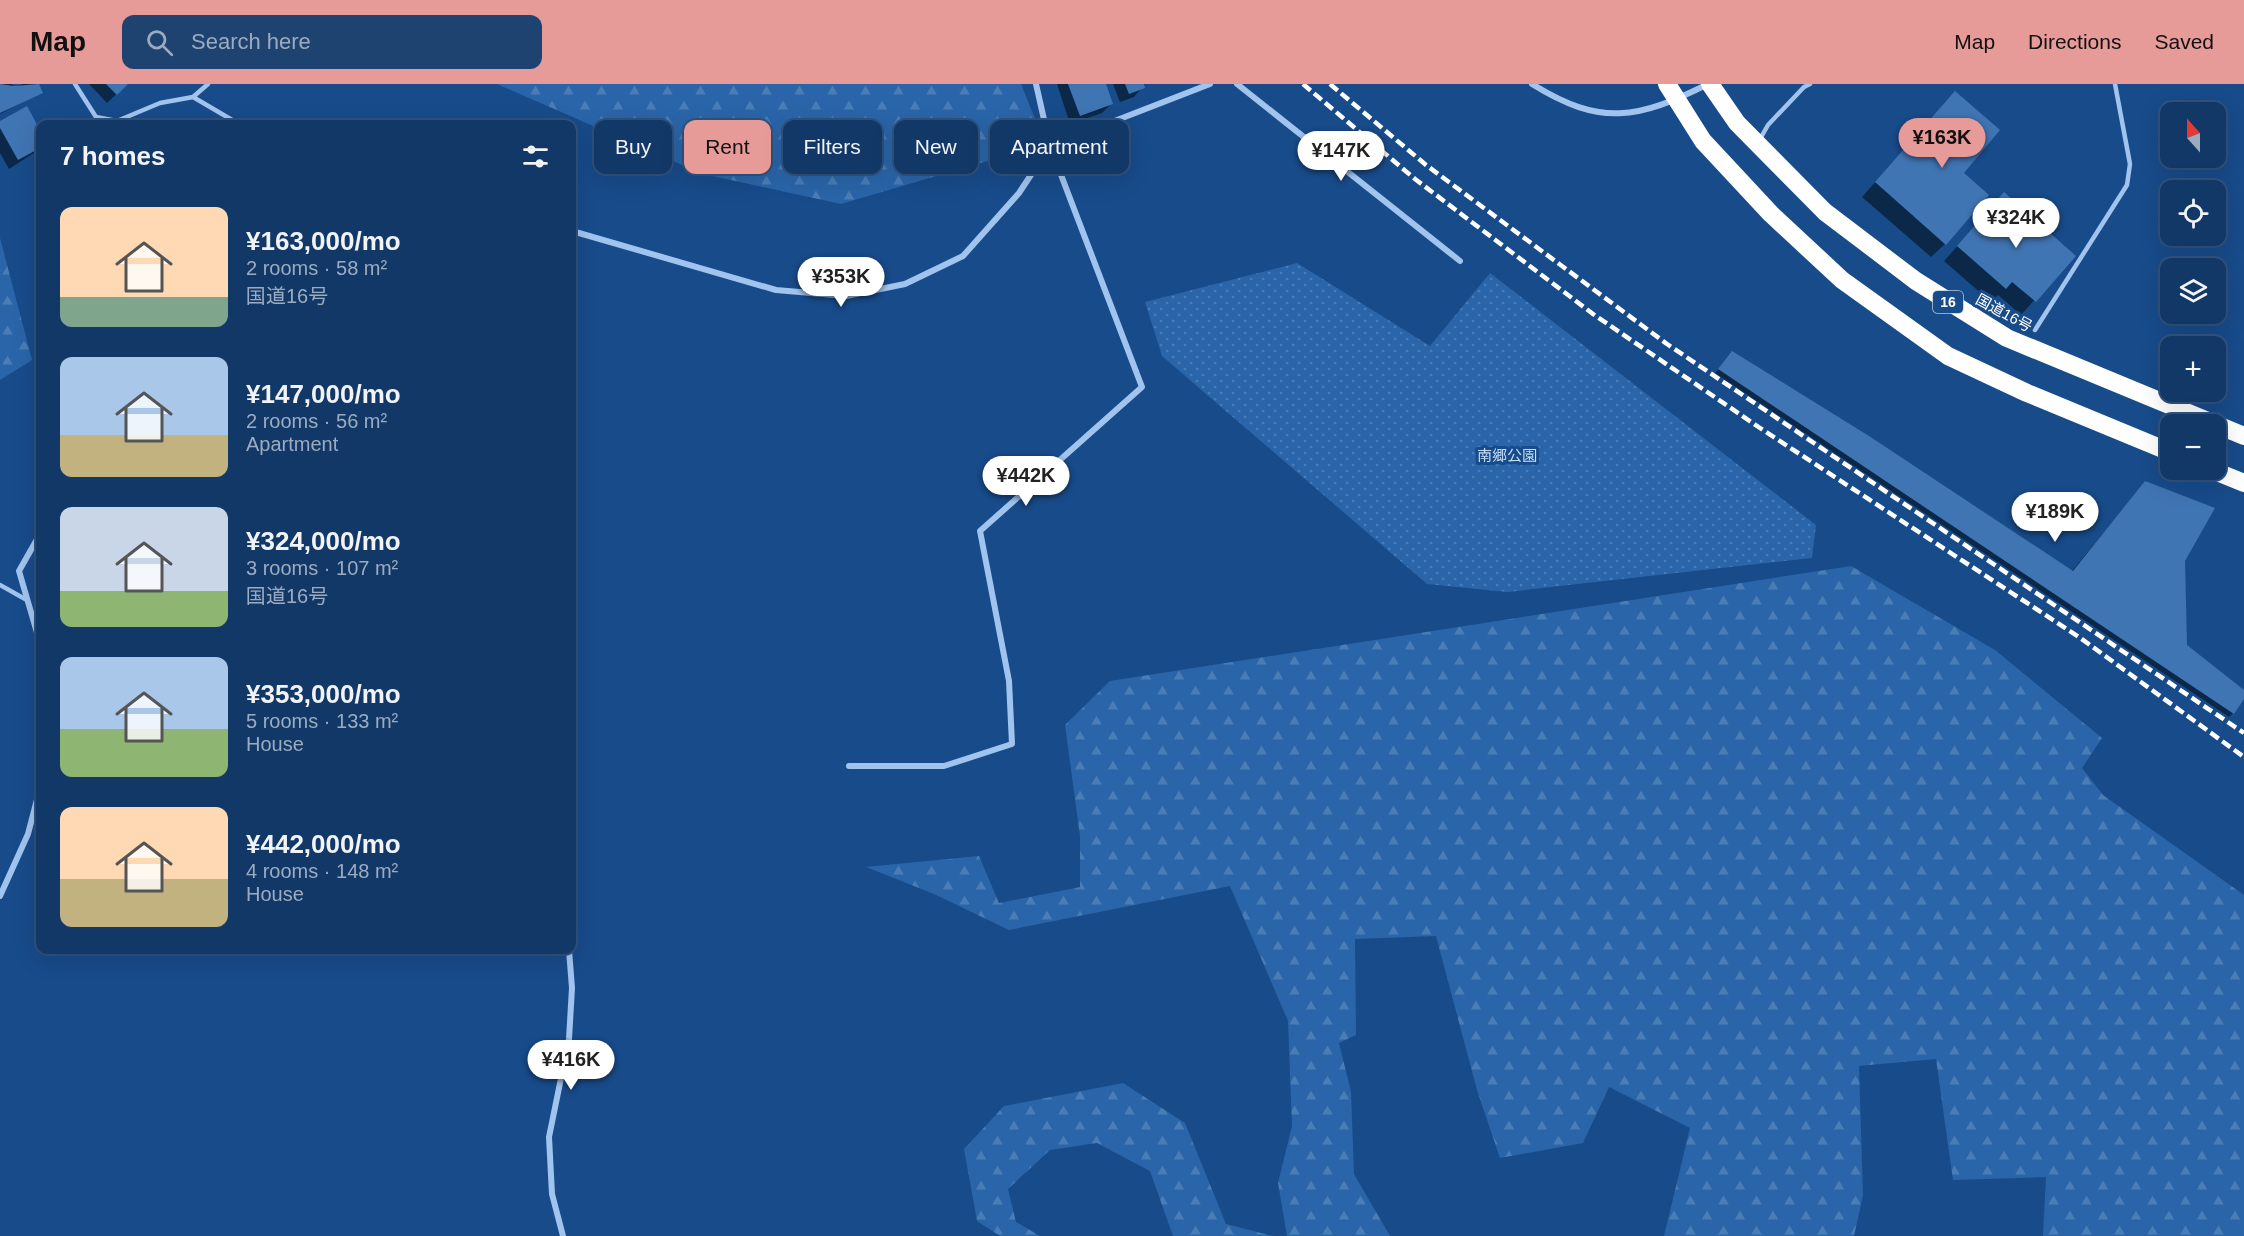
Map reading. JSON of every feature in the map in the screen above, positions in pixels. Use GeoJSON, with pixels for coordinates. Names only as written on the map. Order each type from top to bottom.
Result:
{"type":"FeatureCollection","features":[{"type":"Feature","properties":{"kind":"highway"},"geometry":{"type":"LineString","coordinates":[[1667,84],[1702,141],[1771,214],[1842,280],[1948,356],[2027,393],[2160,448]]}},
{"type":"Feature","properties":{"kind":"highway","name":"国道16号"},"geometry":{"type":"LineString","coordinates":[[1709,84],[1737,123],[1825,212],[1916,281],[2007,338],[2244,436]]}},
{"type":"Feature","properties":{"kind":"highway"},"geometry":{"type":"LineString","coordinates":[[2226,476],[2244,483]]}},
{"type":"Feature","properties":{"kind":"street"},"geometry":{"type":"LineString","coordinates":[[1036,84],[1044,120]]}},
{"type":"Feature","properties":{"kind":"street"},"geometry":{"type":"LineString","coordinates":[[1117,120],[1210,84]]}},
{"type":"Feature","properties":{"kind":"street"},"geometry":{"type":"LineString","coordinates":[[1237,84],[1460,261]]}},
{"type":"Feature","properties":{"kind":"street"},"geometry":{"type":"LineString","coordinates":[[1532,84],[1576,107],[1612,116],[1635,113],[1678,99],[1709,84]]}},
{"type":"Feature","properties":{"kind":"street"},"geometry":{"type":"LineString","coordinates":[[576,232],[776,290],[846,296],[905,284],[963,256],[1019,192],[1031,174]]}},
{"type":"Feature","properties":{"kind":"street"},"geometry":{"type":"LineString","coordinates":[[849,766],[944,766],[1012,744],[1009,681],[980,531],[1142,387],[1061,174]]}},
{"type":"Feature","properties":{"kind":"street"},"geometry":{"type":"LineString","coordinates":[[36,541],[19,571],[36,632]]}},
{"type":"Feature","properties":{"kind":"street"},"geometry":{"type":"LineString","coordinates":[[0,896],[28,834],[36,803]]}},
{"type":"Feature","properties":{"kind":"street"},"geometry":{"type":"LineString","coordinates":[[563,1236],[552,1194],[549,1137],[569,1039],[572,988],[569,954]]}},
{"type":"Feature","properties":{"kind":"lane"},"geometry":{"type":"LineString","coordinates":[[75,84],[96,117],[112,120]]}},
{"type":"Feature","properties":{"kind":"lane"},"geometry":{"type":"LineString","coordinates":[[119,120],[160,103],[193,97],[208,84]]}},
{"type":"Feature","properties":{"kind":"lane"},"geometry":{"type":"LineString","coordinates":[[1757,144],[1768,125],[1804,87],[1810,84]]}},
{"type":"Feature","properties":{"kind":"lane"},"geometry":{"type":"LineString","coordinates":[[2035,330],[2127,185],[2130,164],[2115,84]]}},
{"type":"Feature","properties":{"kind":"lane"},"geometry":{"type":"LineString","coordinates":[[193,97],[232,120]]}},
{"type":"Feature","properties":{"kind":"lane"},"geometry":{"type":"LineString","coordinates":[[0,585],[25,599]]}},
{"type":"Feature","properties":{"kind":"green space"},"geometry":{"type":"Polygon","coordinates":[[[497,84],[1021,84],[1035,120],[990,120],[990,160],[978,164],[978,120],[894,120],[894,174],[943,174],[841,204],[703,174],[771,174],[771,120],[684,120],[684,166],[672,160],[672,120],[594,120],[594,126],[497,84]]]}},
{"type":"Feature","properties":{"kind":"green space"},"geometry":{"type":"Polygon","coordinates":[[[0,238],[32,360],[0,380],[0,238]]]}},
{"type":"Feature","properties":{"kind":"green space","name":"南郷公園"},"geometry":{"type":"Polygon","coordinates":[[[1297,263],[1430,346],[1490,273],[1816,525],[1812,558],[1507,592],[1427,584],[1162,356],[1145,302],[1297,263]]]}},
{"type":"Feature","properties":{"kind":"green space"},"geometry":{"type":"Polygon","coordinates":[[[1851,566],[1995,650],[2102,738],[2082,768],[2103,795],[2244,895],[2244,1236],[2043,1236],[2046,1177],[1953,1180],[1936,1059],[1859,1066],[1863,1195],[1854,1236],[1664,1236],[1690,1128],[1609,1087],[1583,1143],[1500,1158],[1477,1090],[1436,936],[1355,939],[1356,1035],[1339,1043],[1351,1092],[1354,1174],[1390,1236],[1287,1236],[1278,1183],[1292,1126],[1288,1021],[1230,886],[1009,930],[934,894],[866,867],[979,856],[999,903],[1080,887],[1080,836],[1065,725],[1110,681],[1851,566]]]}},
{"type":"Feature","properties":{"kind":"green space"},"geometry":{"type":"Polygon","coordinates":[[[1123,1083],[1185,1123],[1226,1224],[1273,1236],[1173,1236],[1150,1171],[1097,1143],[1050,1150],[1008,1189],[1016,1222],[1040,1236],[1000,1236],[977,1221],[964,1149],[1004,1106],[1123,1083]]]}},
{"type":"Feature","properties":{"kind":"building"},"geometry":{"type":"Polygon","coordinates":[[[0,84],[14,86],[39,84],[43,93],[0,113],[0,84]]]}},
{"type":"Feature","properties":{"kind":"building"},"geometry":{"type":"Polygon","coordinates":[[[106,84],[128,84],[117,95],[106,84]]]}},
{"type":"Feature","properties":{"kind":"building"},"geometry":{"type":"Polygon","coordinates":[[[1068,84],[1106,84],[1113,104],[1080,116],[1068,84]]]}},
{"type":"Feature","properties":{"kind":"building"},"geometry":{"type":"Polygon","coordinates":[[[1125,84],[1144,84],[1145,88],[1129,94],[1125,84]]]}},
{"type":"Feature","properties":{"kind":"building"},"geometry":{"type":"Polygon","coordinates":[[[1955,91],[2000,130],[1964,173],[1989,195],[1946,245],[1875,182],[1955,91]]]}},
{"type":"Feature","properties":{"kind":"building"},"geometry":{"type":"Polygon","coordinates":[[[27,106],[36,123],[36,150],[18,160],[0,128],[0,121],[27,106]]]}},
{"type":"Feature","properties":{"kind":"building"},"geometry":{"type":"Polygon","coordinates":[[[2004,192],[2076,256],[2036,302],[2012,282],[2006,289],[1957,246],[2004,192]]]}},
{"type":"Feature","properties":{"kind":"building"},"geometry":{"type":"Polygon","coordinates":[[[1732,351],[1869,436],[2073,571],[2145,481],[2215,508],[2185,561],[2187,645],[2244,690],[2244,699],[2234,714],[1718,369],[1732,351]]]}},
{"type":"Feature","properties":{"kind":"railway"},"geometry":{"type":"LineString","coordinates":[[1303,84],[1415,179],[1593,314],[1760,428],[2079,637],[2244,757]]}},
{"type":"Feature","properties":{"kind":"railway"},"geometry":{"type":"LineString","coordinates":[[1330,84],[1426,165],[1667,344],[2244,733]]}}]}
